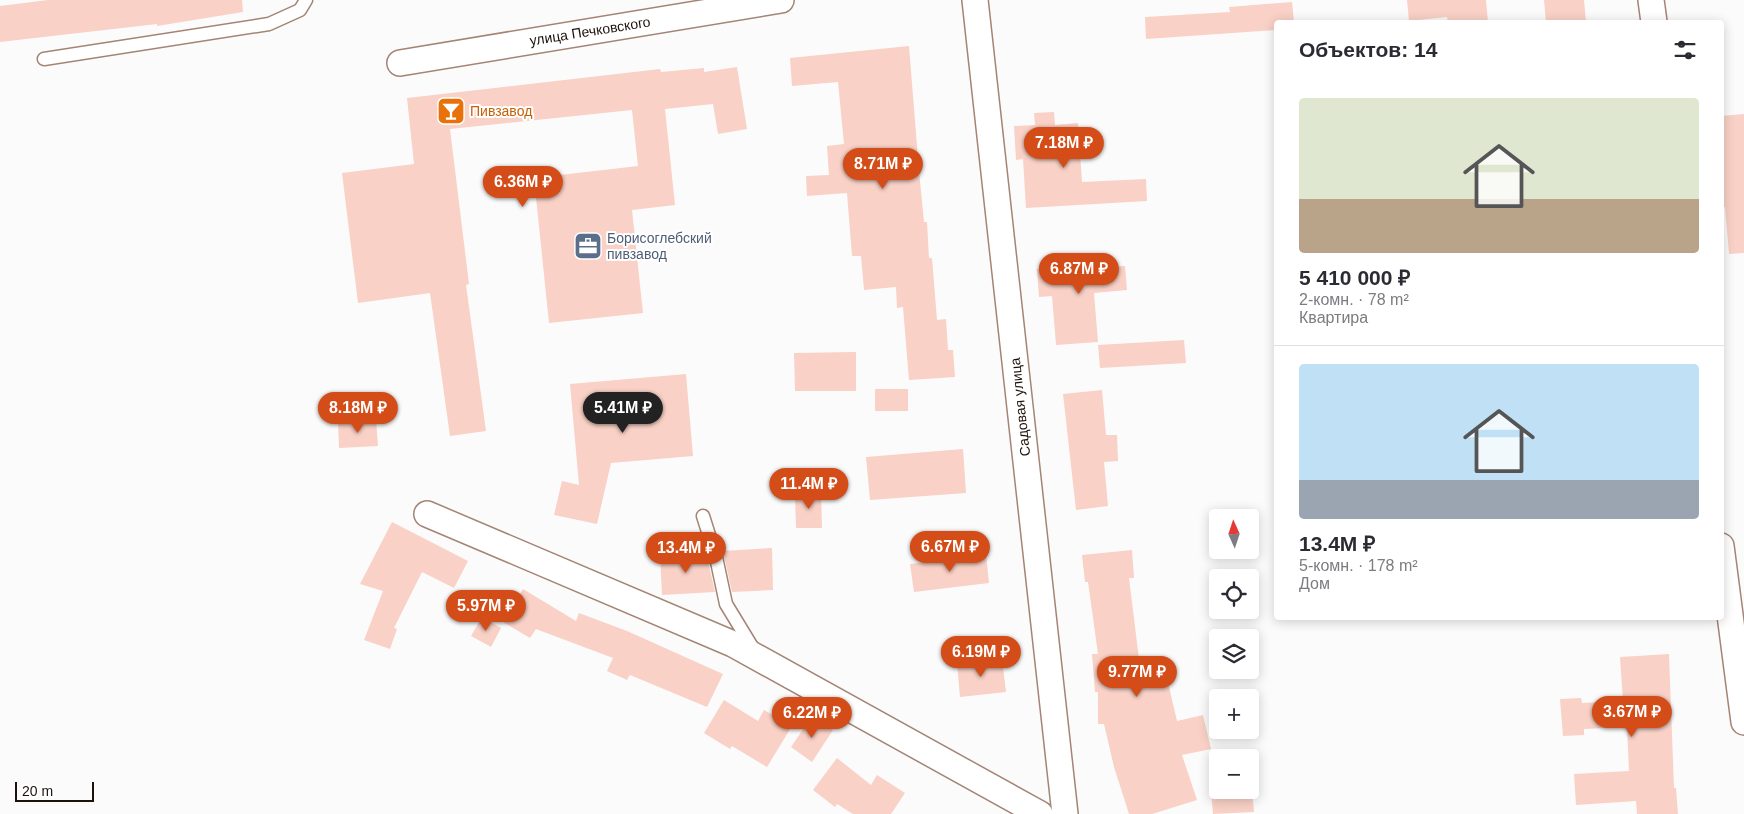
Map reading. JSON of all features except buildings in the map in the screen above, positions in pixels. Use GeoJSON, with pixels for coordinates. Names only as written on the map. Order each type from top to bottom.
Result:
{"type":"FeatureCollection","features":[{"type":"Feature","properties":{"kind":"street","name":"улица Печковского"},"geometry":{"type":"LineString","coordinates":[[400,62],[781,0]]}},
{"type":"Feature","properties":{"kind":"street","name":"Садовая улица"},"geometry":{"type":"LineString","coordinates":[[975,0],[1065,814]]}},
{"type":"Feature","properties":{"kind":"street"},"geometry":{"type":"LineString","coordinates":[[1651,0],[1654,20]]}},
{"type":"Feature","properties":{"kind":"street"},"geometry":{"type":"LineString","coordinates":[[427,514],[733,644],[1040,814]]}},
{"type":"Feature","properties":{"kind":"street"},"geometry":{"type":"LineString","coordinates":[[1724,569],[1744,722]]}},
{"type":"Feature","properties":{"kind":"lane"},"geometry":{"type":"LineString","coordinates":[[44,59],[269,24],[300,10],[306,0]]}},
{"type":"Feature","properties":{"kind":"lane"},"geometry":{"type":"LineString","coordinates":[[703,516],[716,558],[726,604],[760,659]]}},
{"type":"Feature","properties":{"kind":"place","name":"Пивзавод"},"geometry":{"type":"Point","coordinates":[451,111]}},
{"type":"Feature","properties":{"kind":"place","name":"Борисоглебский пивзавод"},"geometry":{"type":"Point","coordinates":[588,246]}}]}
